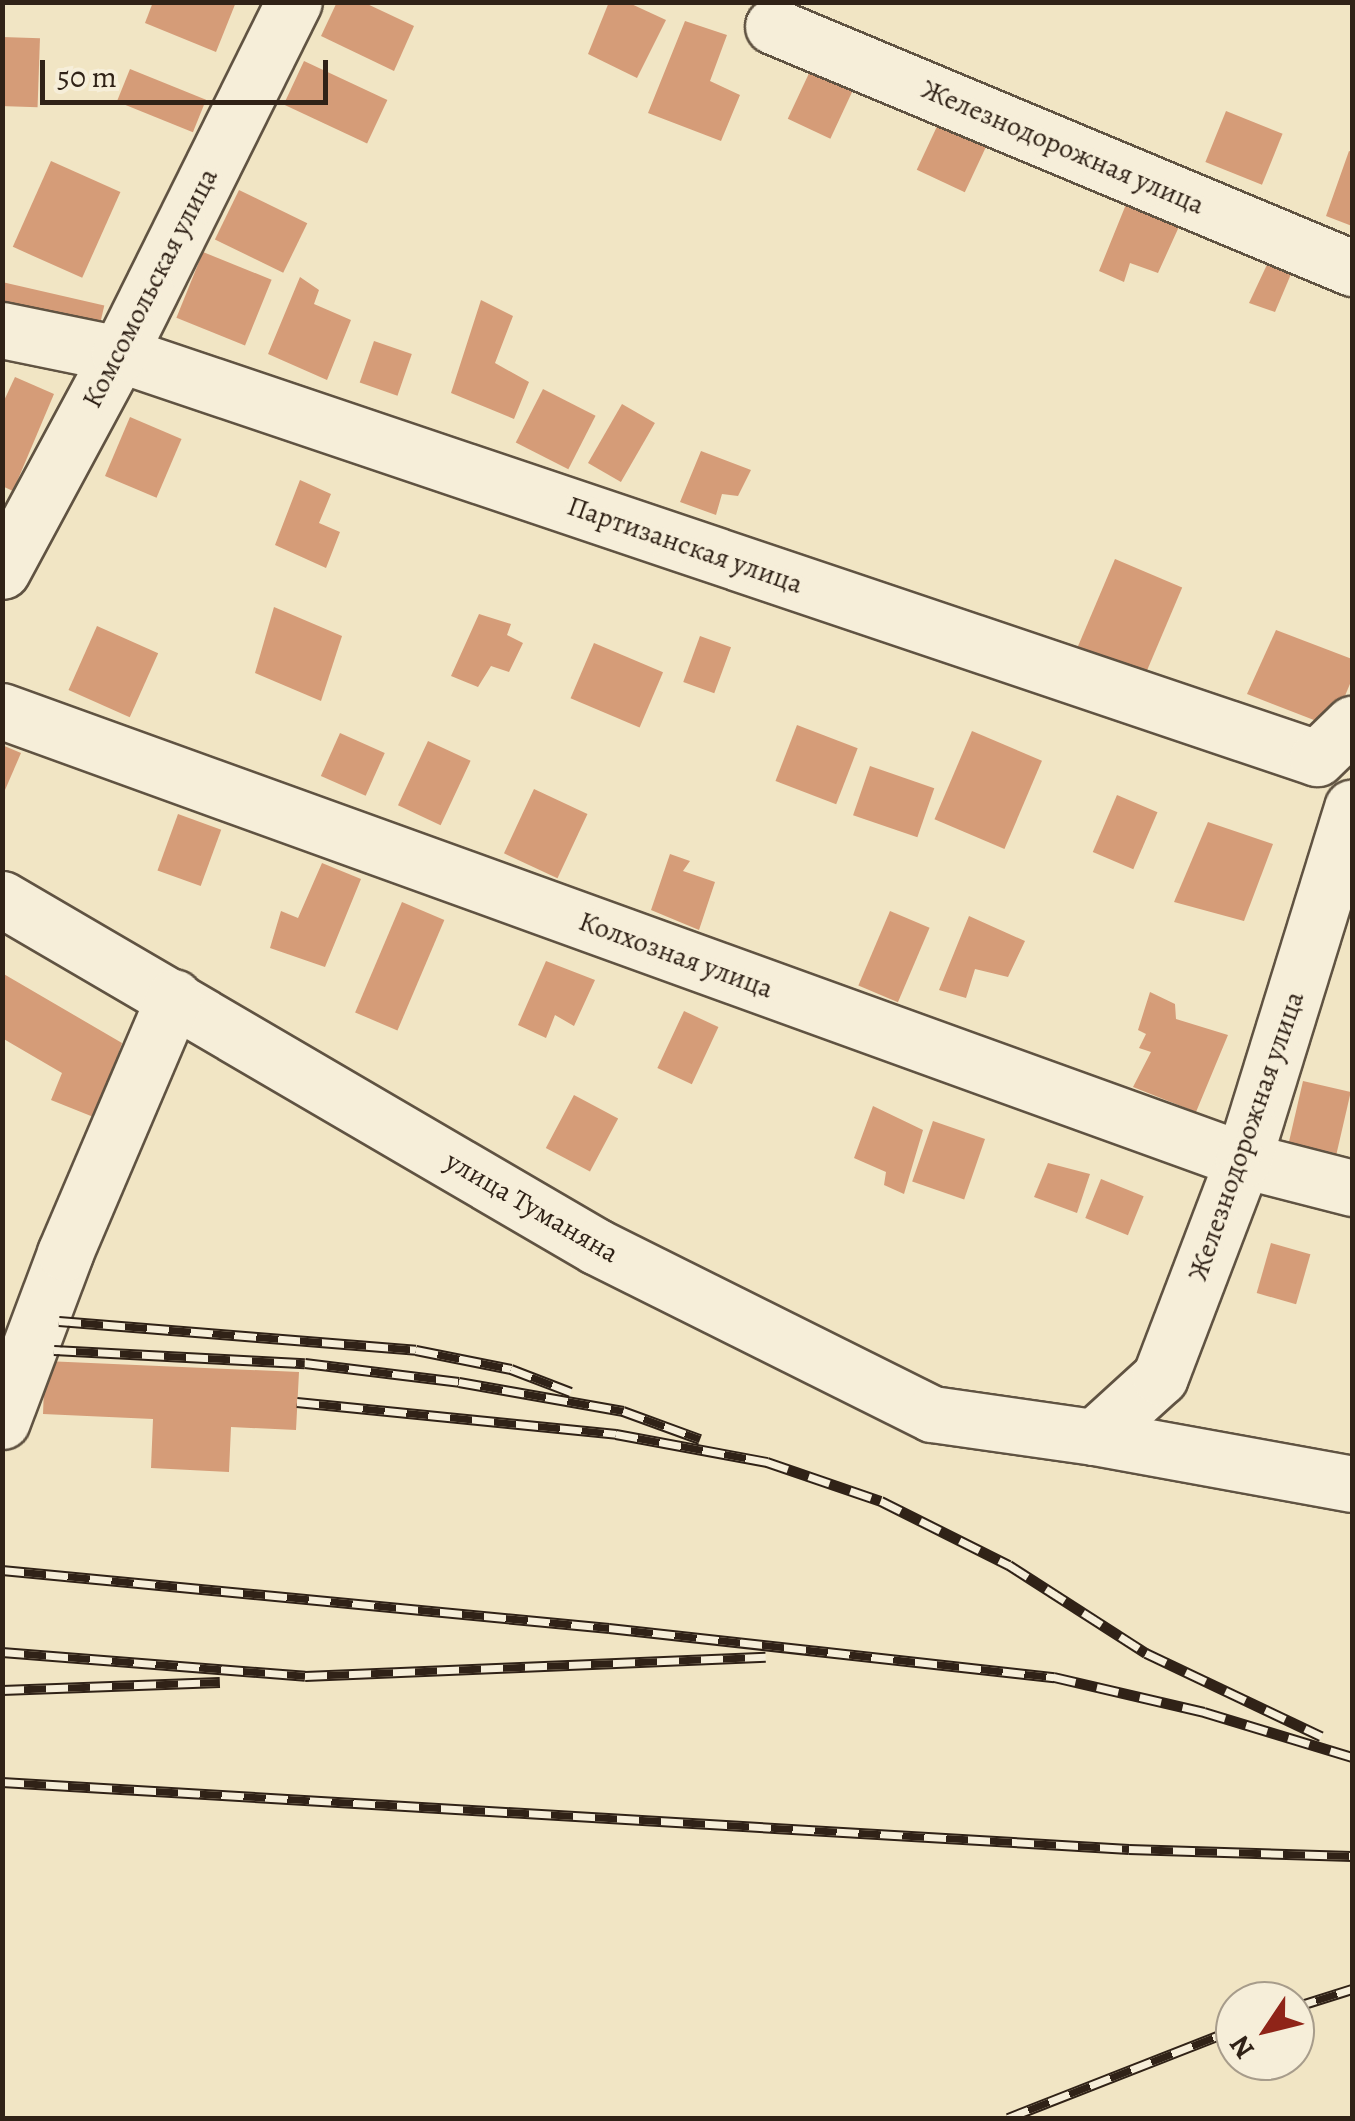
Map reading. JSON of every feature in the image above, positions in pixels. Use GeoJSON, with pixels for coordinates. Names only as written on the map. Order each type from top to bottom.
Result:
{"type":"FeatureCollection","features":[{"type":"Feature","properties":{"kind":"street","name":"Комсомольская улица"},"geometry":{"type":"LineString","coordinates":[[2,572],[119,354],[294,2]]}},
{"type":"Feature","properties":{"kind":"street","name":"Железнодорожная улица"},"geometry":{"type":"LineString","coordinates":[[773,26],[1352,268]]}},
{"type":"Feature","properties":{"kind":"street","name":"Партизанская улица"},"geometry":{"type":"LineString","coordinates":[[2,330],[119,354],[1316,758],[1352,724]]}},
{"type":"Feature","properties":{"kind":"street","name":"Колхозная улица"},"geometry":{"type":"LineString","coordinates":[[2,711],[1243,1160],[1352,1188]]}},
{"type":"Feature","properties":{"kind":"street","name":"Железнодорожная улица"},"geometry":{"type":"LineString","coordinates":[[1094,1437],[1160,1378],[1243,1160],[1352,807]]}},
{"type":"Feature","properties":{"kind":"street","name":"улица Туманяна"},"geometry":{"type":"LineString","coordinates":[[2,899],[597,1247],[932,1414],[1094,1437],[1352,1484]]}},
{"type":"Feature","properties":{"kind":"street"},"geometry":{"type":"LineString","coordinates":[[2,1421],[65,1253],[174,997]]}},
{"type":"Feature","properties":{"kind":"building"},"geometry":{"type":"Polygon","coordinates":[[[153,2],[236,2],[216,52],[145,23],[153,2]]]}},
{"type":"Feature","properties":{"kind":"building"},"geometry":{"type":"Polygon","coordinates":[[[337,2],[363,2],[414,26],[394,71],[321,36],[337,2]]]}},
{"type":"Feature","properties":{"kind":"building"},"geometry":{"type":"Polygon","coordinates":[[[609,2],[627,2],[666,20],[637,78],[588,54],[609,2]]]}},
{"type":"Feature","properties":{"kind":"building"},"geometry":{"type":"Polygon","coordinates":[[[685,21],[727,35],[710,81],[740,95],[721,141],[648,113],[685,21]]]}},
{"type":"Feature","properties":{"kind":"building"},"geometry":{"type":"Polygon","coordinates":[[[2,37],[40,38],[38,107],[2,106],[2,37]]]}},
{"type":"Feature","properties":{"kind":"building"},"geometry":{"type":"Polygon","coordinates":[[[304,61],[387,100],[367,143],[284,105],[304,61]]]}},
{"type":"Feature","properties":{"kind":"building"},"geometry":{"type":"Polygon","coordinates":[[[130,69],[206,100],[193,132],[117,101],[130,69]]]}},
{"type":"Feature","properties":{"kind":"building"},"geometry":{"type":"Polygon","coordinates":[[[811,69],[854,89],[830,139],[788,119],[811,69]]]}},
{"type":"Feature","properties":{"kind":"building"},"geometry":{"type":"Polygon","coordinates":[[[1226,111],[1283,134],[1262,185],[1205,162],[1226,111]]]}},
{"type":"Feature","properties":{"kind":"building"},"geometry":{"type":"Polygon","coordinates":[[[940,120],[988,142],[965,192],[917,170],[940,120]]]}},
{"type":"Feature","properties":{"kind":"building"},"geometry":{"type":"Polygon","coordinates":[[[1349,151],[1352,152],[1352,226],[1326,216],[1349,151]]]}},
{"type":"Feature","properties":{"kind":"building"},"geometry":{"type":"Polygon","coordinates":[[[51,161],[120,192],[82,278],[13,247],[51,161]]]}},
{"type":"Feature","properties":{"kind":"building"},"geometry":{"type":"Polygon","coordinates":[[[239,190],[307,223],[283,273],[215,239],[239,190]]]}},
{"type":"Feature","properties":{"kind":"building"},"geometry":{"type":"Polygon","coordinates":[[[1129,197],[1182,220],[1158,273],[1130,263],[1124,282],[1099,271],[1129,197]]]}},
{"type":"Feature","properties":{"kind":"building"},"geometry":{"type":"Polygon","coordinates":[[[203,252],[272,280],[245,346],[176,318],[203,252]]]}},
{"type":"Feature","properties":{"kind":"building"},"geometry":{"type":"Polygon","coordinates":[[[1272,254],[1294,267],[1275,312],[1249,303],[1272,254]]]}},
{"type":"Feature","properties":{"kind":"building"},"geometry":{"type":"Polygon","coordinates":[[[300,277],[319,290],[314,304],[351,320],[327,380],[268,354],[300,277]]]}},
{"type":"Feature","properties":{"kind":"building"},"geometry":{"type":"Polygon","coordinates":[[[2,282],[104,306],[98,335],[2,313],[2,282]]]}},
{"type":"Feature","properties":{"kind":"building"},"geometry":{"type":"Polygon","coordinates":[[[481,300],[513,316],[495,363],[529,382],[514,419],[451,393],[481,300]]]}},
{"type":"Feature","properties":{"kind":"building"},"geometry":{"type":"Polygon","coordinates":[[[374,341],[412,354],[397,396],[360,383],[374,341]]]}},
{"type":"Feature","properties":{"kind":"building"},"geometry":{"type":"Polygon","coordinates":[[[15,377],[54,394],[13,491],[2,486],[2,405],[15,377]]]}},
{"type":"Feature","properties":{"kind":"building"},"geometry":{"type":"Polygon","coordinates":[[[543,389],[596,416],[568,469],[516,442],[543,389]]]}},
{"type":"Feature","properties":{"kind":"building"},"geometry":{"type":"Polygon","coordinates":[[[622,404],[655,423],[621,482],[588,463],[622,404]]]}},
{"type":"Feature","properties":{"kind":"building"},"geometry":{"type":"Polygon","coordinates":[[[130,417],[182,439],[157,498],[105,476],[130,417]]]}},
{"type":"Feature","properties":{"kind":"building"},"geometry":{"type":"Polygon","coordinates":[[[701,451],[751,470],[738,496],[722,494],[716,515],[680,502],[701,451]]]}},
{"type":"Feature","properties":{"kind":"building"},"geometry":{"type":"Polygon","coordinates":[[[300,480],[331,494],[319,523],[340,532],[326,568],[275,545],[300,480]]]}},
{"type":"Feature","properties":{"kind":"building"},"geometry":{"type":"Polygon","coordinates":[[[1115,559],[1182,588],[1145,675],[1078,646],[1115,559]]]}},
{"type":"Feature","properties":{"kind":"building"},"geometry":{"type":"Polygon","coordinates":[[[274,607],[342,636],[321,701],[255,673],[274,607]]]}},
{"type":"Feature","properties":{"kind":"building"},"geometry":{"type":"Polygon","coordinates":[[[479,614],[511,624],[507,635],[523,643],[509,672],[491,666],[478,687],[451,676],[479,614]]]}},
{"type":"Feature","properties":{"kind":"building"},"geometry":{"type":"Polygon","coordinates":[[[97,626],[158,653],[130,717],[69,690],[97,626]]]}},
{"type":"Feature","properties":{"kind":"building"},"geometry":{"type":"Polygon","coordinates":[[[1276,630],[1352,659],[1352,679],[1332,727],[1247,694],[1276,630]]]}},
{"type":"Feature","properties":{"kind":"building"},"geometry":{"type":"Polygon","coordinates":[[[700,636],[731,647],[714,693],[683,682],[700,636]]]}},
{"type":"Feature","properties":{"kind":"building"},"geometry":{"type":"Polygon","coordinates":[[[594,643],[663,672],[640,728],[571,698],[594,643]]]}},
{"type":"Feature","properties":{"kind":"building"},"geometry":{"type":"Polygon","coordinates":[[[797,725],[858,748],[836,804],[775,781],[797,725]]]}},
{"type":"Feature","properties":{"kind":"building"},"geometry":{"type":"Polygon","coordinates":[[[972,731],[1042,761],[1004,849],[934,819],[972,731]]]}},
{"type":"Feature","properties":{"kind":"building"},"geometry":{"type":"Polygon","coordinates":[[[340,733],[385,753],[366,796],[321,776],[340,733]]]}},
{"type":"Feature","properties":{"kind":"building"},"geometry":{"type":"Polygon","coordinates":[[[428,741],[471,761],[441,825],[398,805],[428,741]]]}},
{"type":"Feature","properties":{"kind":"building"},"geometry":{"type":"Polygon","coordinates":[[[2,745],[21,753],[2,797],[2,745]]]}},
{"type":"Feature","properties":{"kind":"building"},"geometry":{"type":"Polygon","coordinates":[[[870,766],[934,788],[917,837],[853,815],[870,766]]]}},
{"type":"Feature","properties":{"kind":"building"},"geometry":{"type":"Polygon","coordinates":[[[534,789],[587,814],[557,878],[504,853],[534,789]]]}},
{"type":"Feature","properties":{"kind":"building"},"geometry":{"type":"Polygon","coordinates":[[[1117,795],[1158,812],[1133,869],[1093,852],[1117,795]]]}},
{"type":"Feature","properties":{"kind":"building"},"geometry":{"type":"Polygon","coordinates":[[[178,814],[221,830],[201,886],[157,870],[178,814]]]}},
{"type":"Feature","properties":{"kind":"building"},"geometry":{"type":"Polygon","coordinates":[[[1208,822],[1273,844],[1244,921],[1174,902],[1208,822]]]}},
{"type":"Feature","properties":{"kind":"building"},"geometry":{"type":"Polygon","coordinates":[[[670,854],[690,861],[683,871],[715,882],[699,930],[651,910],[670,854]]]}},
{"type":"Feature","properties":{"kind":"building"},"geometry":{"type":"Polygon","coordinates":[[[322,863],[361,879],[325,967],[270,948],[281,911],[298,918],[322,863]]]}},
{"type":"Feature","properties":{"kind":"building"},"geometry":{"type":"Polygon","coordinates":[[[402,902],[444,920],[397,1030],[355,1012],[402,902]]]}},
{"type":"Feature","properties":{"kind":"building"},"geometry":{"type":"Polygon","coordinates":[[[890,911],[930,928],[898,1002],[858,986],[890,911]]]}},
{"type":"Feature","properties":{"kind":"building"},"geometry":{"type":"Polygon","coordinates":[[[969,916],[1025,941],[1008,977],[975,969],[966,998],[939,990],[969,916]]]}},
{"type":"Feature","properties":{"kind":"building"},"geometry":{"type":"Polygon","coordinates":[[[546,961],[595,980],[574,1026],[555,1015],[546,1038],[518,1025],[546,961]]]}},
{"type":"Feature","properties":{"kind":"building"},"geometry":{"type":"Polygon","coordinates":[[[2,973],[122,1043],[96,1118],[51,1100],[62,1073],[2,1038],[2,973]]]}},
{"type":"Feature","properties":{"kind":"building"},"geometry":{"type":"Polygon","coordinates":[[[1150,992],[1175,1004],[1176,1019],[1228,1035],[1196,1112],[1133,1087],[1151,1052],[1139,1048],[1146,1034],[1138,1030],[1150,992]]]}},
{"type":"Feature","properties":{"kind":"building"},"geometry":{"type":"Polygon","coordinates":[[[684,1011],[718,1027],[692,1084],[657,1068],[684,1011]]]}},
{"type":"Feature","properties":{"kind":"building"},"geometry":{"type":"Polygon","coordinates":[[[1303,1081],[1351,1092],[1337,1153],[1289,1142],[1303,1081]]]}},
{"type":"Feature","properties":{"kind":"building"},"geometry":{"type":"Polygon","coordinates":[[[574,1095],[618,1118],[590,1171],[546,1148],[574,1095]]]}},
{"type":"Feature","properties":{"kind":"building"},"geometry":{"type":"Polygon","coordinates":[[[873,1106],[923,1130],[904,1194],[884,1185],[886,1172],[854,1158],[873,1106]]]}},
{"type":"Feature","properties":{"kind":"building"},"geometry":{"type":"Polygon","coordinates":[[[933,1121],[985,1139],[964,1199],[912,1182],[933,1121]]]}},
{"type":"Feature","properties":{"kind":"building"},"geometry":{"type":"Polygon","coordinates":[[[1048,1163],[1090,1174],[1077,1213],[1034,1197],[1048,1163]]]}},
{"type":"Feature","properties":{"kind":"building"},"geometry":{"type":"Polygon","coordinates":[[[1101,1179],[1144,1196],[1128,1235],[1085,1218],[1101,1179]]]}},
{"type":"Feature","properties":{"kind":"building"},"geometry":{"type":"Polygon","coordinates":[[[1271,1243],[1310,1254],[1296,1304],[1257,1293],[1271,1243]]]}},
{"type":"Feature","properties":{"kind":"building"},"geometry":{"type":"Polygon","coordinates":[[[45,1361],[299,1372],[296,1430],[231,1427],[229,1472],[151,1468],[153,1419],[43,1414],[45,1361]]]}},
{"type":"Feature","properties":{"kind":"railway"},"geometry":{"type":"LineString","coordinates":[[59,1321],[416,1350],[511,1369],[571,1392]]}},
{"type":"Feature","properties":{"kind":"railway"},"geometry":{"type":"LineString","coordinates":[[54,1350],[305,1363],[459,1382],[623,1411],[700,1439]]}},
{"type":"Feature","properties":{"kind":"railway"},"geometry":{"type":"LineString","coordinates":[[297,1402],[616,1434],[767,1462],[881,1501],[1009,1565],[1146,1653],[1321,1736]]}},
{"type":"Feature","properties":{"kind":"railway"},"geometry":{"type":"LineString","coordinates":[[2,1570],[609,1628],[1054,1677],[1204,1712],[1352,1757]]}},
{"type":"Feature","properties":{"kind":"railway"},"geometry":{"type":"LineString","coordinates":[[2,1652],[305,1676],[766,1657]]}},
{"type":"Feature","properties":{"kind":"railway"},"geometry":{"type":"LineString","coordinates":[[2,1690],[220,1682]]}},
{"type":"Feature","properties":{"kind":"railway"},"geometry":{"type":"LineString","coordinates":[[2,1782],[1129,1849],[1352,1856]]}},
{"type":"Feature","properties":{"kind":"railway"},"geometry":{"type":"LineString","coordinates":[[1315,2001],[1352,1989]]}},
{"type":"Feature","properties":{"kind":"railway"},"geometry":{"type":"LineString","coordinates":[[1008,2118],[1215,2037]]}}]}
